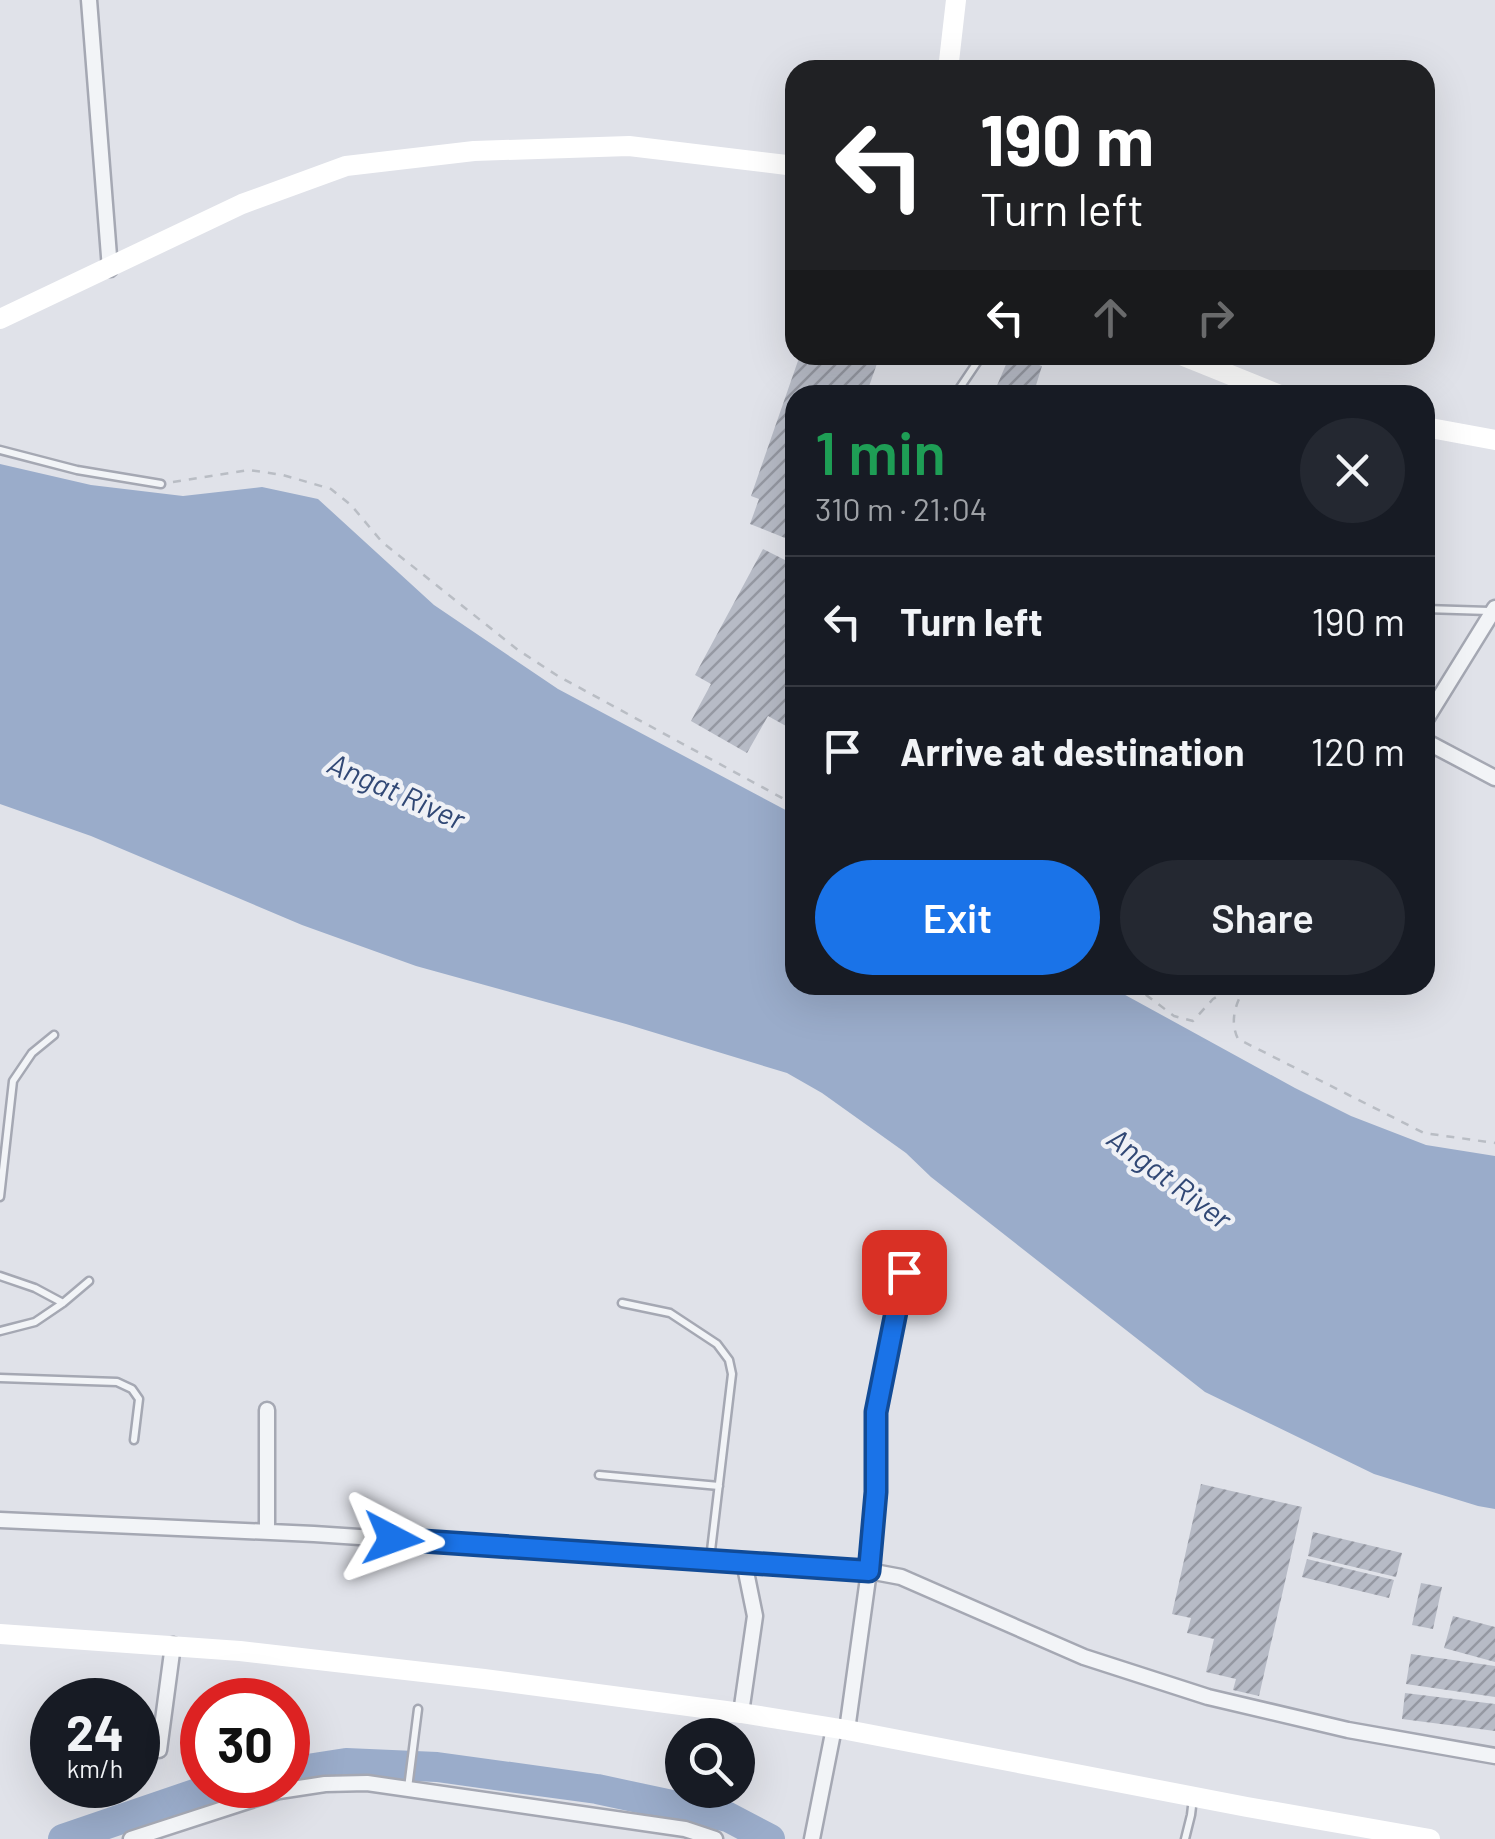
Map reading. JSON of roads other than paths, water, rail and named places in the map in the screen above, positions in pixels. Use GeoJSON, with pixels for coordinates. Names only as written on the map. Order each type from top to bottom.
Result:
{"type":"FeatureCollection","features":[{"type":"Feature","properties":{"kind":"street"},"geometry":{"type":"LineString","coordinates":[[89,0],[110,268]]}},
{"type":"Feature","properties":{"kind":"street"},"geometry":{"type":"LineString","coordinates":[[949,60],[956,0]]}},
{"type":"Feature","properties":{"kind":"street"},"geometry":{"type":"LineString","coordinates":[[0,319],[242,204],[346,166],[474,151],[629,146],[785,165]]}},
{"type":"Feature","properties":{"kind":"street"},"geometry":{"type":"LineString","coordinates":[[1206,365],[1255,385]]}},
{"type":"Feature","properties":{"kind":"street"},"geometry":{"type":"LineString","coordinates":[[1435,429],[1495,438]]}},
{"type":"Feature","properties":{"kind":"street"},"geometry":{"type":"LineString","coordinates":[[1435,705],[1494,610]]}},
{"type":"Feature","properties":{"kind":"street"},"geometry":{"type":"LineString","coordinates":[[1435,746],[1495,778]]}},
{"type":"Feature","properties":{"kind":"street"},"geometry":{"type":"LineString","coordinates":[[267,1532],[268,1410]]}},
{"type":"Feature","properties":{"kind":"street"},"geometry":{"type":"LineString","coordinates":[[0,1520],[267,1532],[869,1571],[901,1577],[1084,1658],[1208,1697],[1348,1730],[1495,1756]]}},
{"type":"Feature","properties":{"kind":"street"},"geometry":{"type":"LineString","coordinates":[[741,1713],[755,1616],[744,1562]]}},
{"type":"Feature","properties":{"kind":"street"},"geometry":{"type":"LineString","coordinates":[[813,1839],[840,1729],[869,1571]]}},
{"type":"Feature","properties":{"kind":"street"},"geometry":{"type":"LineString","coordinates":[[0,1634],[174,1646],[447,1675],[741,1713],[1394,1836],[1430,1839]]}},
{"type":"Feature","properties":{"kind":"street"},"geometry":{"type":"LineString","coordinates":[[160,1737],[174,1646]]}},
{"type":"Feature","properties":{"kind":"street"},"geometry":{"type":"LineString","coordinates":[[131,1839],[279,1791],[353,1783],[686,1829],[715,1839]]}},
{"type":"Feature","properties":{"kind":"lane"},"geometry":{"type":"LineString","coordinates":[[0,450],[76,470],[161,484]]}},
{"type":"Feature","properties":{"kind":"lane"},"geometry":{"type":"LineString","coordinates":[[1435,609],[1494,610]]}},
{"type":"Feature","properties":{"kind":"lane"},"geometry":{"type":"LineString","coordinates":[[0,1197],[14,1081],[32,1053],[54,1036]]}},
{"type":"Feature","properties":{"kind":"lane"},"geometry":{"type":"LineString","coordinates":[[869,1571],[876,1492],[876,1412],[904,1272]]}},
{"type":"Feature","properties":{"kind":"lane"},"geometry":{"type":"LineString","coordinates":[[0,1276],[36,1288],[63,1303]]}},
{"type":"Feature","properties":{"kind":"lane"},"geometry":{"type":"LineString","coordinates":[[0,1332],[35,1322],[89,1280]]}},
{"type":"Feature","properties":{"kind":"lane"},"geometry":{"type":"LineString","coordinates":[[622,1303],[670,1313],[717,1344],[729,1360],[732,1374],[710,1560]]}},
{"type":"Feature","properties":{"kind":"lane"},"geometry":{"type":"LineString","coordinates":[[0,1378],[117,1382],[132,1389],[138,1399],[134,1440]]}},
{"type":"Feature","properties":{"kind":"lane"},"geometry":{"type":"LineString","coordinates":[[599,1475],[719,1486]]}},
{"type":"Feature","properties":{"kind":"lane"},"geometry":{"type":"LineString","coordinates":[[408,1788],[418,1710]]}},
{"type":"Feature","properties":{"kind":"lane"},"geometry":{"type":"LineString","coordinates":[[1185,1839],[1192,1796]]}},
{"type":"Feature","properties":{"kind":"water","name":"Angat River"},"geometry":{"type":"Polygon","coordinates":[[[0,464],[91,485],[183,496],[262,487],[318,499],[434,605],[558,689],[785,810],[785,995],[1125,995],[1351,1116],[1426,1145],[1495,1156],[1495,1509],[1374,1474],[1205,1392],[931,1177],[906,1153],[787,1073],[416,966],[302,925],[91,836],[0,804],[0,464]]]}},
{"type":"Feature","properties":{"kind":"waterway"},"geometry":{"type":"LineString","coordinates":[[310,1769],[346,1763],[437,1767],[597,1789],[728,1817],[770,1839]]}},
{"type":"Feature","properties":{"kind":"waterway"},"geometry":{"type":"LineString","coordinates":[[63,1839],[180,1799]]}}]}
